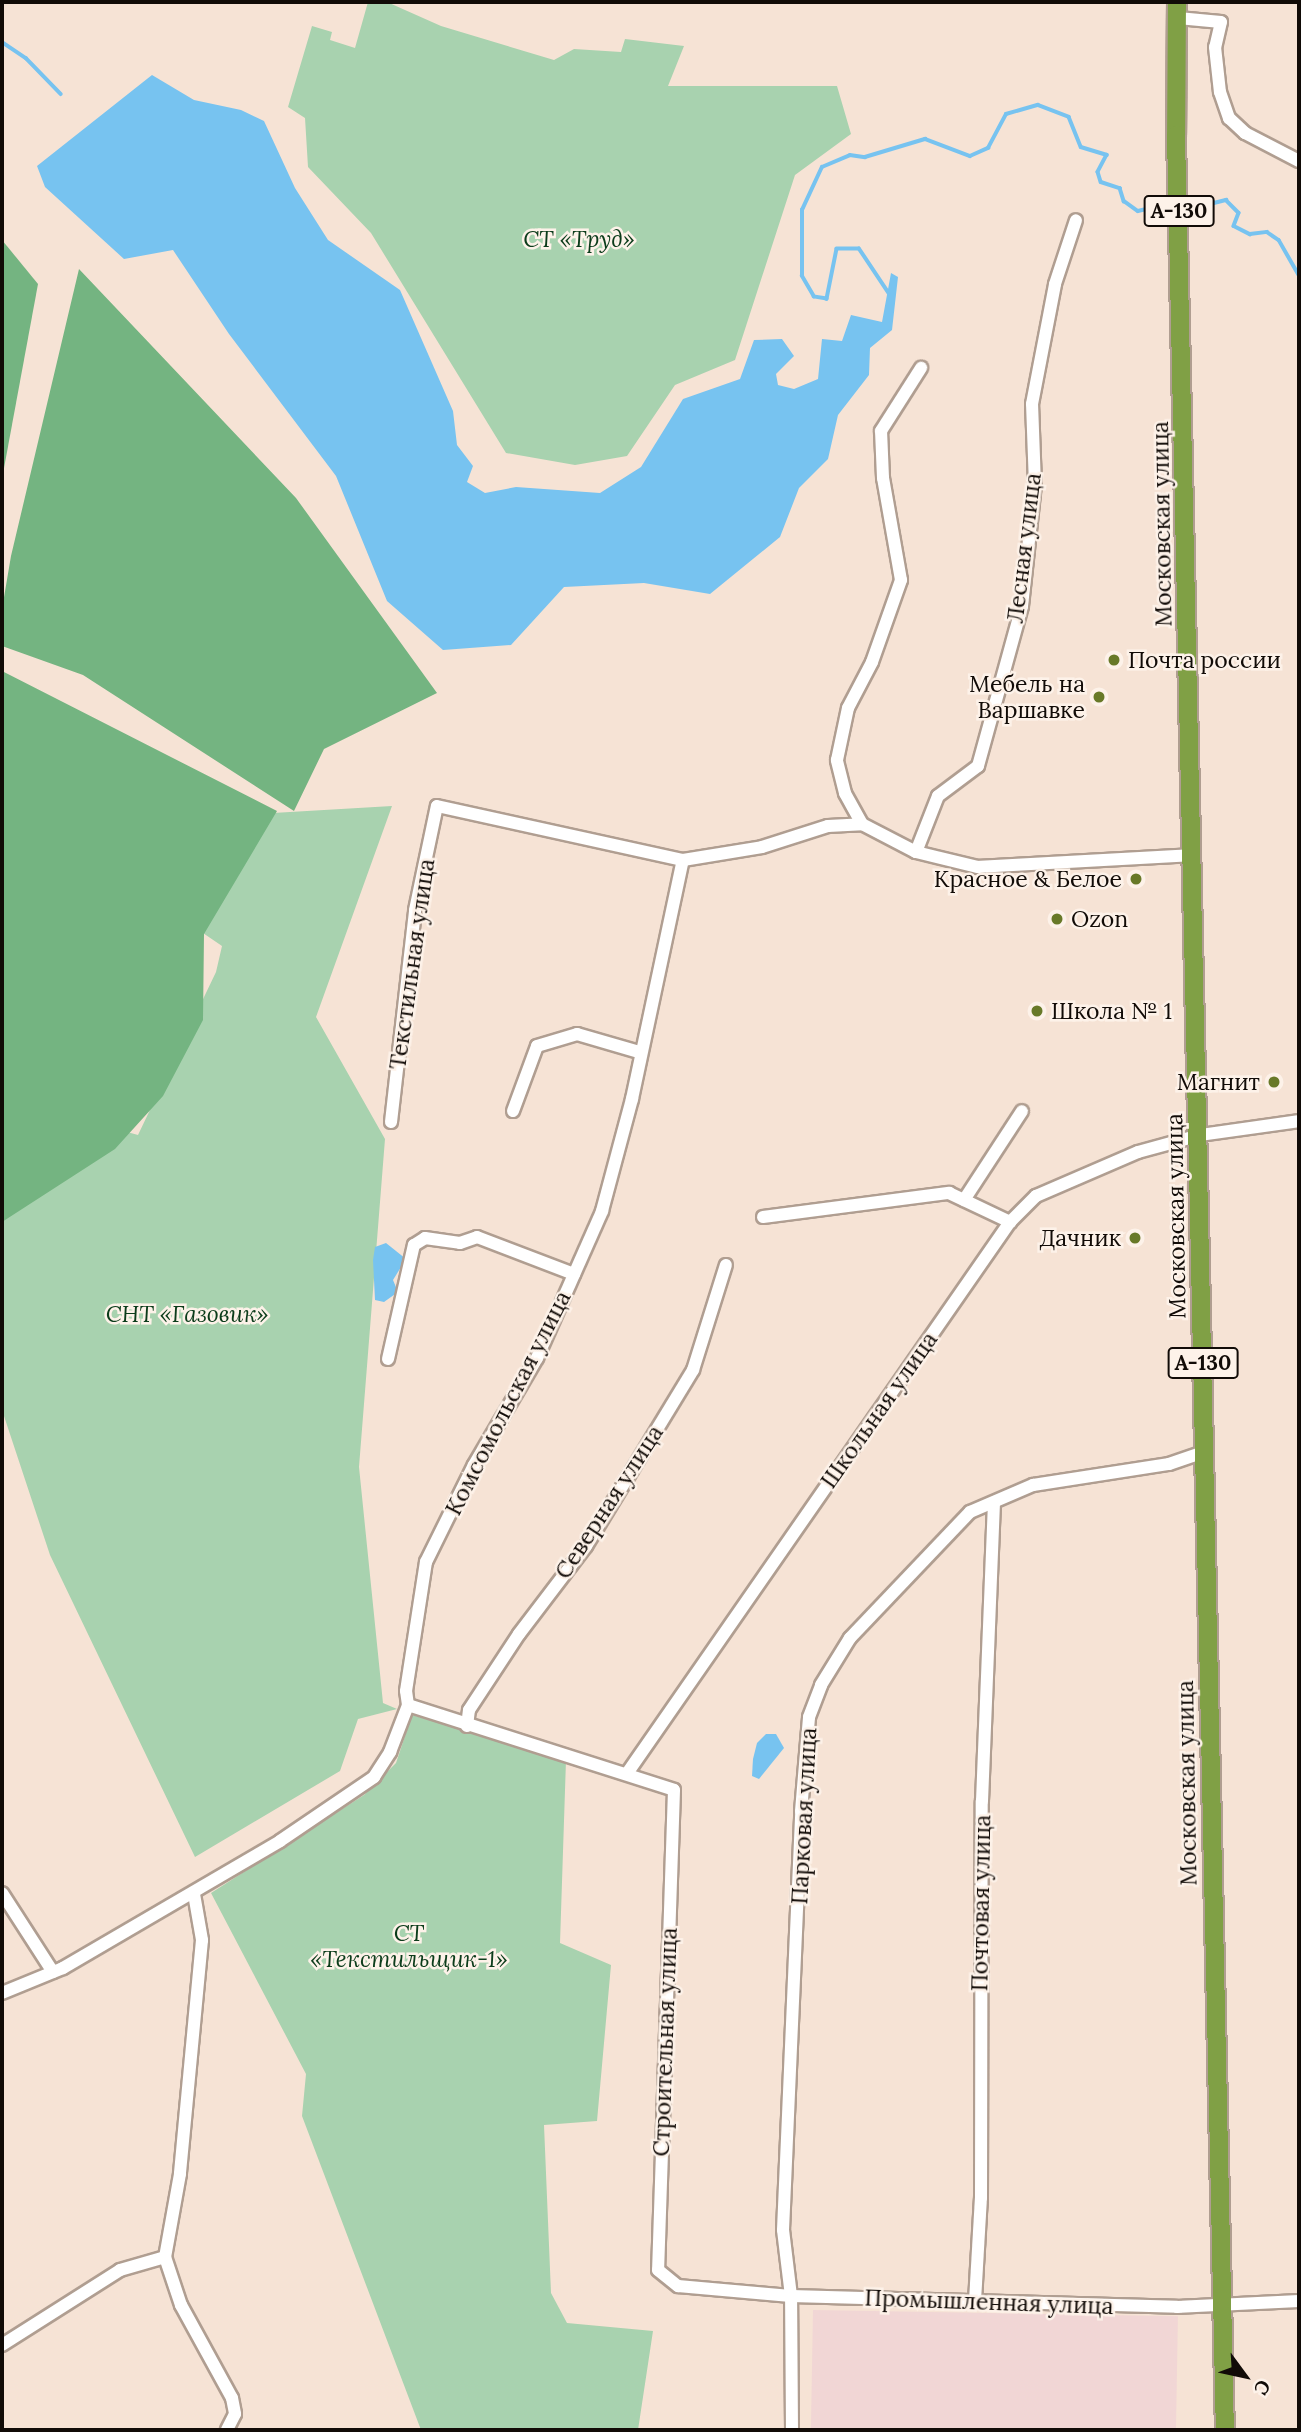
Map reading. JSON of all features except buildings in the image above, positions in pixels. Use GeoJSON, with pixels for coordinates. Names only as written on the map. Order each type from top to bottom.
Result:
{"type":"FeatureCollection","features":[{"type":"Feature","properties":{"kind":"highway","name":"Московская улица"},"geometry":{"type":"LineString","coordinates":[[1178,10],[1225,2430]]}},
{"type":"Feature","properties":{"kind":"street"},"geometry":{"type":"LineString","coordinates":[[1178,10],[1221,22],[1215,47],[1220,92],[1229,118],[1245,133],[1298,158]]}},
{"type":"Feature","properties":{"kind":"street","name":"Лесная улица"},"geometry":{"type":"LineString","coordinates":[[916,852],[938,796],[978,766],[1022,607],[1035,485],[1032,404],[1055,284],[1076,220]]}},
{"type":"Feature","properties":{"kind":"street"},"geometry":{"type":"LineString","coordinates":[[862,824],[845,793],[836,760],[848,708],[872,662],[901,580],[883,478],[881,431],[921,368]]}},
{"type":"Feature","properties":{"kind":"street","name":"Текстильная улица"},"geometry":{"type":"LineString","coordinates":[[391,1122],[415,910],[437,806],[683,860]]}},
{"type":"Feature","properties":{"kind":"street"},"geometry":{"type":"LineString","coordinates":[[683,860],[762,847],[828,826],[862,824],[916,852],[978,867],[1193,855]]}},
{"type":"Feature","properties":{"kind":"street","name":"Комсомольская улица"},"geometry":{"type":"LineString","coordinates":[[2,1993],[53,1972],[194,1894],[374,1777],[390,1752],[408,1705],[406,1691],[426,1562],[474,1465],[502,1424],[537,1358],[602,1211],[683,860]]}},
{"type":"Feature","properties":{"kind":"street"},"geometry":{"type":"LineString","coordinates":[[513,1111],[537,1046],[577,1034],[639,1052]]}},
{"type":"Feature","properties":{"kind":"street"},"geometry":{"type":"LineString","coordinates":[[964,1200],[1022,1111]]}},
{"type":"Feature","properties":{"kind":"street","name":"Школьная улица"},"geometry":{"type":"LineString","coordinates":[[628,1772],[1010,1222],[1036,1196],[1138,1152],[1200,1135],[1299,1121]]}},
{"type":"Feature","properties":{"kind":"street"},"geometry":{"type":"LineString","coordinates":[[763,1217],[949,1193],[1010,1222]]}},
{"type":"Feature","properties":{"kind":"street"},"geometry":{"type":"LineString","coordinates":[[388,1359],[414,1245],[425,1238],[460,1243],[477,1237],[574,1274]]}},
{"type":"Feature","properties":{"kind":"street","name":"Северная улица"},"geometry":{"type":"LineString","coordinates":[[467,1726],[469,1710],[519,1634],[586,1546],[693,1370],[726,1265]]}},
{"type":"Feature","properties":{"kind":"street","name":"Парковая улица"},"geometry":{"type":"LineString","coordinates":[[792,2430],[791,2296],[783,2231],[809,1717],[821,1685],[850,1638],[943,1536],[970,1512],[994,1504],[1033,1485],[1169,1464],[1204,1452]]}},
{"type":"Feature","properties":{"kind":"street","name":"Почтовая улица"},"geometry":{"type":"LineString","coordinates":[[975,2301],[981,2198],[982,1815],[994,1504]]}},
{"type":"Feature","properties":{"kind":"street"},"geometry":{"type":"LineString","coordinates":[[408,1705],[467,1726],[628,1772]]}},
{"type":"Feature","properties":{"kind":"street","name":"Строительная улица"},"geometry":{"type":"LineString","coordinates":[[628,1772],[674,1790],[658,2270],[678,2286]]}},
{"type":"Feature","properties":{"kind":"street"},"geometry":{"type":"LineString","coordinates":[[2,1893],[53,1972]]}},
{"type":"Feature","properties":{"kind":"street"},"geometry":{"type":"LineString","coordinates":[[194,1894],[202,1940],[180,2174],[165,2257],[181,2305],[232,2398],[235,2414],[227,2430]]}},
{"type":"Feature","properties":{"kind":"street"},"geometry":{"type":"LineString","coordinates":[[2,2345],[120,2270],[165,2257]]}},
{"type":"Feature","properties":{"kind":"street","name":"Промышленная улица"},"geometry":{"type":"LineString","coordinates":[[678,2286],[791,2296],[1222,2307],[1299,2301]]}},
{"type":"Feature","properties":{"kind":"shaded area"},"geometry":{"type":"Polygon","coordinates":[[[813,2310],[1178,2316],[1176,2430],[811,2430],[813,2310]]]}},
{"type":"Feature","properties":{"kind":"green space","name":"СТ «Труд»"},"geometry":{"type":"Polygon","coordinates":[[[368,2],[387,2],[441,26],[554,60],[574,49],[621,52],[625,39],[684,46],[668,86],[837,86],[851,134],[795,175],[735,360],[675,385],[627,456],[575,465],[506,453],[371,233],[308,167],[305,118],[288,107],[312,26],[332,32],[330,40],[355,48],[368,2]]]}},
{"type":"Feature","properties":{"kind":"green space"},"geometry":{"type":"Polygon","coordinates":[[[2,240],[38,284],[2,479],[2,240]]]}},
{"type":"Feature","properties":{"kind":"green space"},"geometry":{"type":"Polygon","coordinates":[[[79,269],[296,498],[437,693],[324,749],[294,811],[83,675],[2,646],[2,609],[11,556],[79,269]]]}},
{"type":"Feature","properties":{"kind":"green space"},"geometry":{"type":"Polygon","coordinates":[[[2,671],[277,811],[204,934],[203,1020],[163,1096],[115,1149],[2,1222],[2,671]]]}},
{"type":"Feature","properties":{"kind":"green space","name":"СНТ «Газовик»"},"geometry":{"type":"Polygon","coordinates":[[[392,806],[316,1017],[385,1139],[359,1467],[383,1703],[397,1709],[358,1719],[340,1771],[195,1857],[50,1555],[2,1410],[2,1217],[109,1127],[138,1135],[216,972],[222,946],[200,931],[273,813],[392,806]]]}},
{"type":"Feature","properties":{"kind":"green space","name":"СТ «Текстильщик-1»"},"geometry":{"type":"Polygon","coordinates":[[[412,1715],[566,1760],[560,1943],[611,1965],[597,2121],[544,2125],[551,2293],[567,2323],[653,2331],[638,2430],[421,2430],[302,2116],[306,2074],[211,1893],[364,1795],[396,1763],[412,1715]]]}},
{"type":"Feature","properties":{"kind":"water"},"geometry":{"type":"Polygon","coordinates":[[[152,75],[194,100],[241,110],[264,121],[295,188],[328,240],[400,290],[453,411],[457,445],[473,466],[467,482],[485,493],[516,487],[600,493],[641,467],[683,399],[740,379],[754,340],[782,339],[794,356],[776,374],[778,385],[794,389],[818,379],[822,339],[842,341],[851,315],[882,322],[891,273],[898,277],[892,330],[870,348],[869,375],[838,415],[828,459],[799,488],[780,537],[710,594],[644,583],[564,587],[511,645],[443,650],[387,601],[336,476],[229,334],[173,250],[124,259],[45,187],[37,166],[152,75]]]}},
{"type":"Feature","properties":{"kind":"water"},"geometry":{"type":"Polygon","coordinates":[[[386,1243],[406,1259],[393,1280],[398,1292],[384,1302],[375,1300],[373,1260],[375,1247],[386,1243]]]}},
{"type":"Feature","properties":{"kind":"water"},"geometry":{"type":"Polygon","coordinates":[[[766,1734],[776,1734],[784,1748],[759,1779],[752,1776],[753,1759],[757,1743],[766,1734]]]}},
{"type":"Feature","properties":{"kind":"waterway"},"geometry":{"type":"LineString","coordinates":[[2,42],[26,58],[61,94]]}},
{"type":"Feature","properties":{"kind":"waterway"},"geometry":{"type":"LineString","coordinates":[[889,294],[859,249],[837,249],[827,299],[814,297],[802,276],[802,210],[822,167],[850,155],[865,157],[925,139],[970,156],[988,148],[1006,114],[1038,105],[1069,117],[1081,147],[1107,155],[1098,172],[1101,182],[1120,188],[1124,201],[1138,211],[1155,207]]}},
{"type":"Feature","properties":{"kind":"waterway"},"geometry":{"type":"LineString","coordinates":[[1206,205],[1226,200],[1239,213],[1234,226],[1250,234],[1267,232],[1279,240],[1299,275]]}},
{"type":"Feature","properties":{"kind":"place","name":"Почта россии"},"geometry":{"type":"Point","coordinates":[1114,660]}},
{"type":"Feature","properties":{"kind":"place","name":"Мебель на Варшавке"},"geometry":{"type":"Point","coordinates":[1099,697]}},
{"type":"Feature","properties":{"kind":"place","name":"Красное & Белое"},"geometry":{"type":"Point","coordinates":[1136,879]}},
{"type":"Feature","properties":{"kind":"place","name":"Ozon"},"geometry":{"type":"Point","coordinates":[1057,919]}},
{"type":"Feature","properties":{"kind":"place","name":"Школа № 1"},"geometry":{"type":"Point","coordinates":[1037,1011]}},
{"type":"Feature","properties":{"kind":"place","name":"Магнит"},"geometry":{"type":"Point","coordinates":[1274,1082]}},
{"type":"Feature","properties":{"kind":"place","name":"Дачник"},"geometry":{"type":"Point","coordinates":[1135,1238]}}]}
